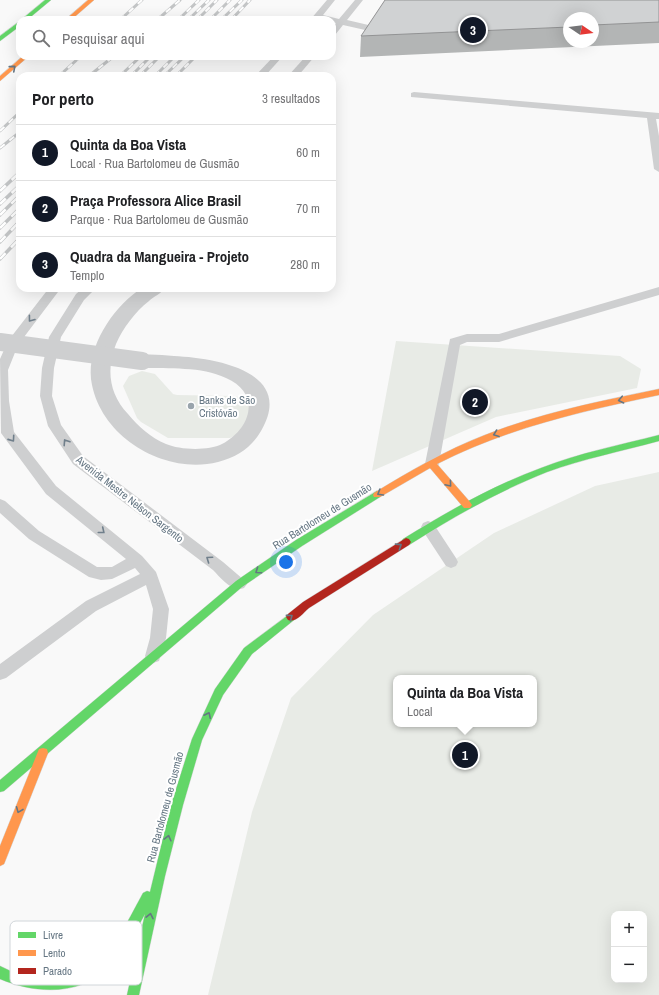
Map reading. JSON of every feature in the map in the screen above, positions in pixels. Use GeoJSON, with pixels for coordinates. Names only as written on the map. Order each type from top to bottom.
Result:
{"type":"FeatureCollection","features":[{"type":"Feature","properties":{"kind":"main road"},"geometry":{"type":"LineString","coordinates":[[29,16],[48,0]]}},
{"type":"Feature","properties":{"kind":"main road"},"geometry":{"type":"LineString","coordinates":[[72,16],[90,0]]}},
{"type":"Feature","properties":{"kind":"main road"},"geometry":{"type":"LineString","coordinates":[[0,40],[16,26]]}},
{"type":"Feature","properties":{"kind":"main road"},"geometry":{"type":"LineString","coordinates":[[0,79],[21,60]]}},
{"type":"Feature","properties":{"kind":"main road","name":"Rua Bartolomeu de Gusmão"},"geometry":{"type":"LineString","coordinates":[[6,784],[45,748],[239,584],[298,543],[432,464],[486,438],[588,407],[659,392]]}},
{"type":"Feature","properties":{"kind":"main road","name":"Rua Bartolomeu de Gusmão"},"geometry":{"type":"LineString","coordinates":[[159,876],[177,804],[197,739],[219,692],[248,651],[306,606],[428,527],[467,505],[544,470],[659,438]]}},
{"type":"Feature","properties":{"kind":"main road"},"geometry":{"type":"LineString","coordinates":[[432,464],[467,505]]}},
{"type":"Feature","properties":{"kind":"main road"},"geometry":{"type":"LineString","coordinates":[[6,784],[45,748]]}},
{"type":"Feature","properties":{"kind":"main road"},"geometry":{"type":"LineString","coordinates":[[0,860],[45,748]]}},
{"type":"Feature","properties":{"kind":"main road"},"geometry":{"type":"LineString","coordinates":[[133,921],[159,876]]}},
{"type":"Feature","properties":{"kind":"main road"},"geometry":{"type":"LineString","coordinates":[[142,954],[159,876]]}},
{"type":"Feature","properties":{"kind":"main road"},"geometry":{"type":"LineString","coordinates":[[0,972],[10,981]]}},
{"type":"Feature","properties":{"kind":"main road"},"geometry":{"type":"LineString","coordinates":[[19,985],[38,991],[65,990],[79,985]]}},
{"type":"Feature","properties":{"kind":"main road"},"geometry":{"type":"LineString","coordinates":[[133,995],[135,985]]}},
{"type":"Feature","properties":{"kind":"street"},"geometry":{"type":"LineString","coordinates":[[0,342],[103,356],[142,361],[206,366],[228,370],[244,378],[255,390],[260,405],[258,420],[248,436],[233,448],[214,455],[196,456],[176,455],[156,448],[132,432],[116,415],[103,391],[100,374],[102,359],[103,356],[115,327],[132,305],[150,292]]}},
{"type":"Feature","properties":{"kind":"lane"},"geometry":{"type":"LineString","coordinates":[[318,16],[331,0]]}},
{"type":"Feature","properties":{"kind":"lane"},"geometry":{"type":"LineString","coordinates":[[336,29],[360,0]]}},
{"type":"Feature","properties":{"kind":"lane"},"geometry":{"type":"LineString","coordinates":[[336,20],[374,29]]}},
{"type":"Feature","properties":{"kind":"lane"},"geometry":{"type":"LineString","coordinates":[[264,72],[275,60]]}},
{"type":"Feature","properties":{"kind":"lane"},"geometry":{"type":"LineString","coordinates":[[296,72],[307,60]]}},
{"type":"Feature","properties":{"kind":"lane"},"geometry":{"type":"LineString","coordinates":[[414,95],[655,115],[659,169]]}},
{"type":"Feature","properties":{"kind":"lane"},"geometry":{"type":"LineString","coordinates":[[432,464],[454,342],[467,338],[499,338],[659,291]]}},
{"type":"Feature","properties":{"kind":"lane"},"geometry":{"type":"LineString","coordinates":[[52,292],[12,344],[2,370],[3,401],[8,433],[51,490],[137,560],[151,576],[162,609],[158,638],[152,659]]}},
{"type":"Feature","properties":{"kind":"lane","name":"Avenida Mestre Nelson Sargento"},"geometry":{"type":"LineString","coordinates":[[86,292],[80,297],[55,337],[48,368],[46,396],[55,426],[78,460],[218,566],[239,584]]}},
{"type":"Feature","properties":{"kind":"lane"},"geometry":{"type":"LineString","coordinates":[[0,505],[34,535],[94,573],[110,574],[117,572],[137,560]]}},
{"type":"Feature","properties":{"kind":"lane"},"geometry":{"type":"LineString","coordinates":[[428,527],[451,562]]}},
{"type":"Feature","properties":{"kind":"lane"},"geometry":{"type":"LineString","coordinates":[[0,673],[91,606],[151,576]]}},
{"type":"Feature","properties":{"kind":"shaded area"},"geometry":{"type":"Polygon","coordinates":[[[396,341],[620,356],[641,369],[637,388],[496,417],[372,471],[396,341]]]}},
{"type":"Feature","properties":{"kind":"shaded area","name":"Banks de São Cristóvão"},"geometry":{"type":"Polygon","coordinates":[[[142,371],[155,374],[173,394],[234,396],[243,398],[248,403],[251,418],[238,434],[230,438],[168,438],[137,418],[123,386],[129,376],[142,371]]]}},
{"type":"Feature","properties":{"kind":"shaded area"},"geometry":{"type":"Polygon","coordinates":[[[659,472],[659,995],[208,995],[252,812],[291,698],[373,615],[494,533],[595,486],[659,472]]]}},
{"type":"Feature","properties":{"kind":"building"},"geometry":{"type":"Polygon","coordinates":[[[385,0],[659,0],[659,22],[599,25],[599,12],[563,12],[563,27],[361,36],[385,0]]]}},
{"type":"Feature","properties":{"kind":"railway"},"geometry":{"type":"LineString","coordinates":[[124,16],[142,0]]}},
{"type":"Feature","properties":{"kind":"railway"},"geometry":{"type":"LineString","coordinates":[[162,16],[180,0]]}},
{"type":"Feature","properties":{"kind":"railway"},"geometry":{"type":"LineString","coordinates":[[182,16],[199,0]]}},
{"type":"Feature","properties":{"kind":"railway"},"geometry":{"type":"LineString","coordinates":[[192,16],[209,0]]}},
{"type":"Feature","properties":{"kind":"railway"},"geometry":{"type":"LineString","coordinates":[[201,16],[217,0]]}},
{"type":"Feature","properties":{"kind":"railway"},"geometry":{"type":"LineString","coordinates":[[214,16],[230,0]]}},
{"type":"Feature","properties":{"kind":"railway"},"geometry":{"type":"LineString","coordinates":[[225,16],[242,0]]}},
{"type":"Feature","properties":{"kind":"railway"},"geometry":{"type":"LineString","coordinates":[[235,16],[250,0]]}},
{"type":"Feature","properties":{"kind":"railway"},"geometry":{"type":"LineString","coordinates":[[63,72],[77,60]]}},
{"type":"Feature","properties":{"kind":"railway"},"geometry":{"type":"LineString","coordinates":[[94,72],[109,60]]}},
{"type":"Feature","properties":{"kind":"railway"},"geometry":{"type":"LineString","coordinates":[[124,72],[137,60]]}},
{"type":"Feature","properties":{"kind":"railway"},"geometry":{"type":"LineString","coordinates":[[135,72],[147,60]]}},
{"type":"Feature","properties":{"kind":"railway"},"geometry":{"type":"LineString","coordinates":[[144,72],[156,60]]}},
{"type":"Feature","properties":{"kind":"railway"},"geometry":{"type":"LineString","coordinates":[[159,72],[171,60]]}},
{"type":"Feature","properties":{"kind":"railway"},"geometry":{"type":"LineString","coordinates":[[168,72],[181,60]]}},
{"type":"Feature","properties":{"kind":"railway"},"geometry":{"type":"LineString","coordinates":[[180,72],[192,60]]}},
{"type":"Feature","properties":{"kind":"railway"},"geometry":{"type":"LineString","coordinates":[[0,131],[16,116]]}},
{"type":"Feature","properties":{"kind":"railway"},"geometry":{"type":"LineString","coordinates":[[0,148],[16,135]]}},
{"type":"Feature","properties":{"kind":"railway"},"geometry":{"type":"LineString","coordinates":[[0,191],[16,176]]}},
{"type":"Feature","properties":{"kind":"railway"},"geometry":{"type":"LineString","coordinates":[[0,204],[16,189]]}},
{"type":"Feature","properties":{"kind":"railway"},"geometry":{"type":"LineString","coordinates":[[0,215],[16,199]]}},
{"type":"Feature","properties":{"kind":"railway"},"geometry":{"type":"LineString","coordinates":[[0,228],[16,212]]}},
{"type":"Feature","properties":{"kind":"railway"},"geometry":{"type":"LineString","coordinates":[[0,242],[16,225]]}},
{"type":"Feature","properties":{"kind":"railway"},"geometry":{"type":"LineString","coordinates":[[0,259],[16,242]]}},
{"type":"Feature","properties":{"kind":"traffic: fast"},"geometry":{"type":"LineString","coordinates":[[29,16],[48,0]]}},
{"type":"Feature","properties":{"kind":"traffic: fast"},"geometry":{"type":"LineString","coordinates":[[0,39],[16,26]]}},
{"type":"Feature","properties":{"kind":"traffic: fast"},"geometry":{"type":"LineString","coordinates":[[406,542],[473,503],[526,477],[572,461],[659,438]]}},
{"type":"Feature","properties":{"kind":"traffic: fast"},"geometry":{"type":"LineString","coordinates":[[0,787],[239,584],[299,543],[377,495]]}},
{"type":"Feature","properties":{"kind":"traffic: fast"},"geometry":{"type":"LineString","coordinates":[[142,954],[159,876],[177,805],[197,739],[219,692],[248,651],[291,617]]}},
{"type":"Feature","properties":{"kind":"traffic: fast"},"geometry":{"type":"LineString","coordinates":[[134,921],[147,897]]}},
{"type":"Feature","properties":{"kind":"traffic: fast"},"geometry":{"type":"LineString","coordinates":[[0,972],[10,977]]}},
{"type":"Feature","properties":{"kind":"traffic: fast"},"geometry":{"type":"LineString","coordinates":[[32,985],[42,987],[70,985]]}},
{"type":"Feature","properties":{"kind":"traffic: fast"},"geometry":{"type":"LineString","coordinates":[[133,995],[135,985]]}},
{"type":"Feature","properties":{"kind":"traffic: slow"},"geometry":{"type":"LineString","coordinates":[[73,16],[91,0]]}},
{"type":"Feature","properties":{"kind":"traffic: slow"},"geometry":{"type":"LineString","coordinates":[[0,79],[21,60]]}},
{"type":"Feature","properties":{"kind":"traffic: slow"},"geometry":{"type":"LineString","coordinates":[[377,495],[445,456],[488,437],[551,417],[659,392]]}},
{"type":"Feature","properties":{"kind":"traffic: slow"},"geometry":{"type":"LineString","coordinates":[[432,464],[467,505]]}},
{"type":"Feature","properties":{"kind":"traffic: slow"},"geometry":{"type":"LineString","coordinates":[[0,860],[43,753]]}},
{"type":"Feature","properties":{"kind":"traffic: jam"},"geometry":{"type":"LineString","coordinates":[[291,617],[306,605],[406,542]]}},
{"type":"Feature","properties":{"kind":"place","name":"Quadra da Mangueira - Projeto"},"geometry":{"type":"Point","coordinates":[473,30]}},
{"type":"Feature","properties":{"kind":"place","name":"Praça Professora Alice Brasil"},"geometry":{"type":"Point","coordinates":[475,402]}},
{"type":"Feature","properties":{"kind":"place","name":"Banks de São Cristóvão"},"geometry":{"type":"Point","coordinates":[191,406]}},
{"type":"Feature","properties":{"kind":"place","name":"Quinta da Boa Vista"},"geometry":{"type":"Point","coordinates":[465,755]}}]}
